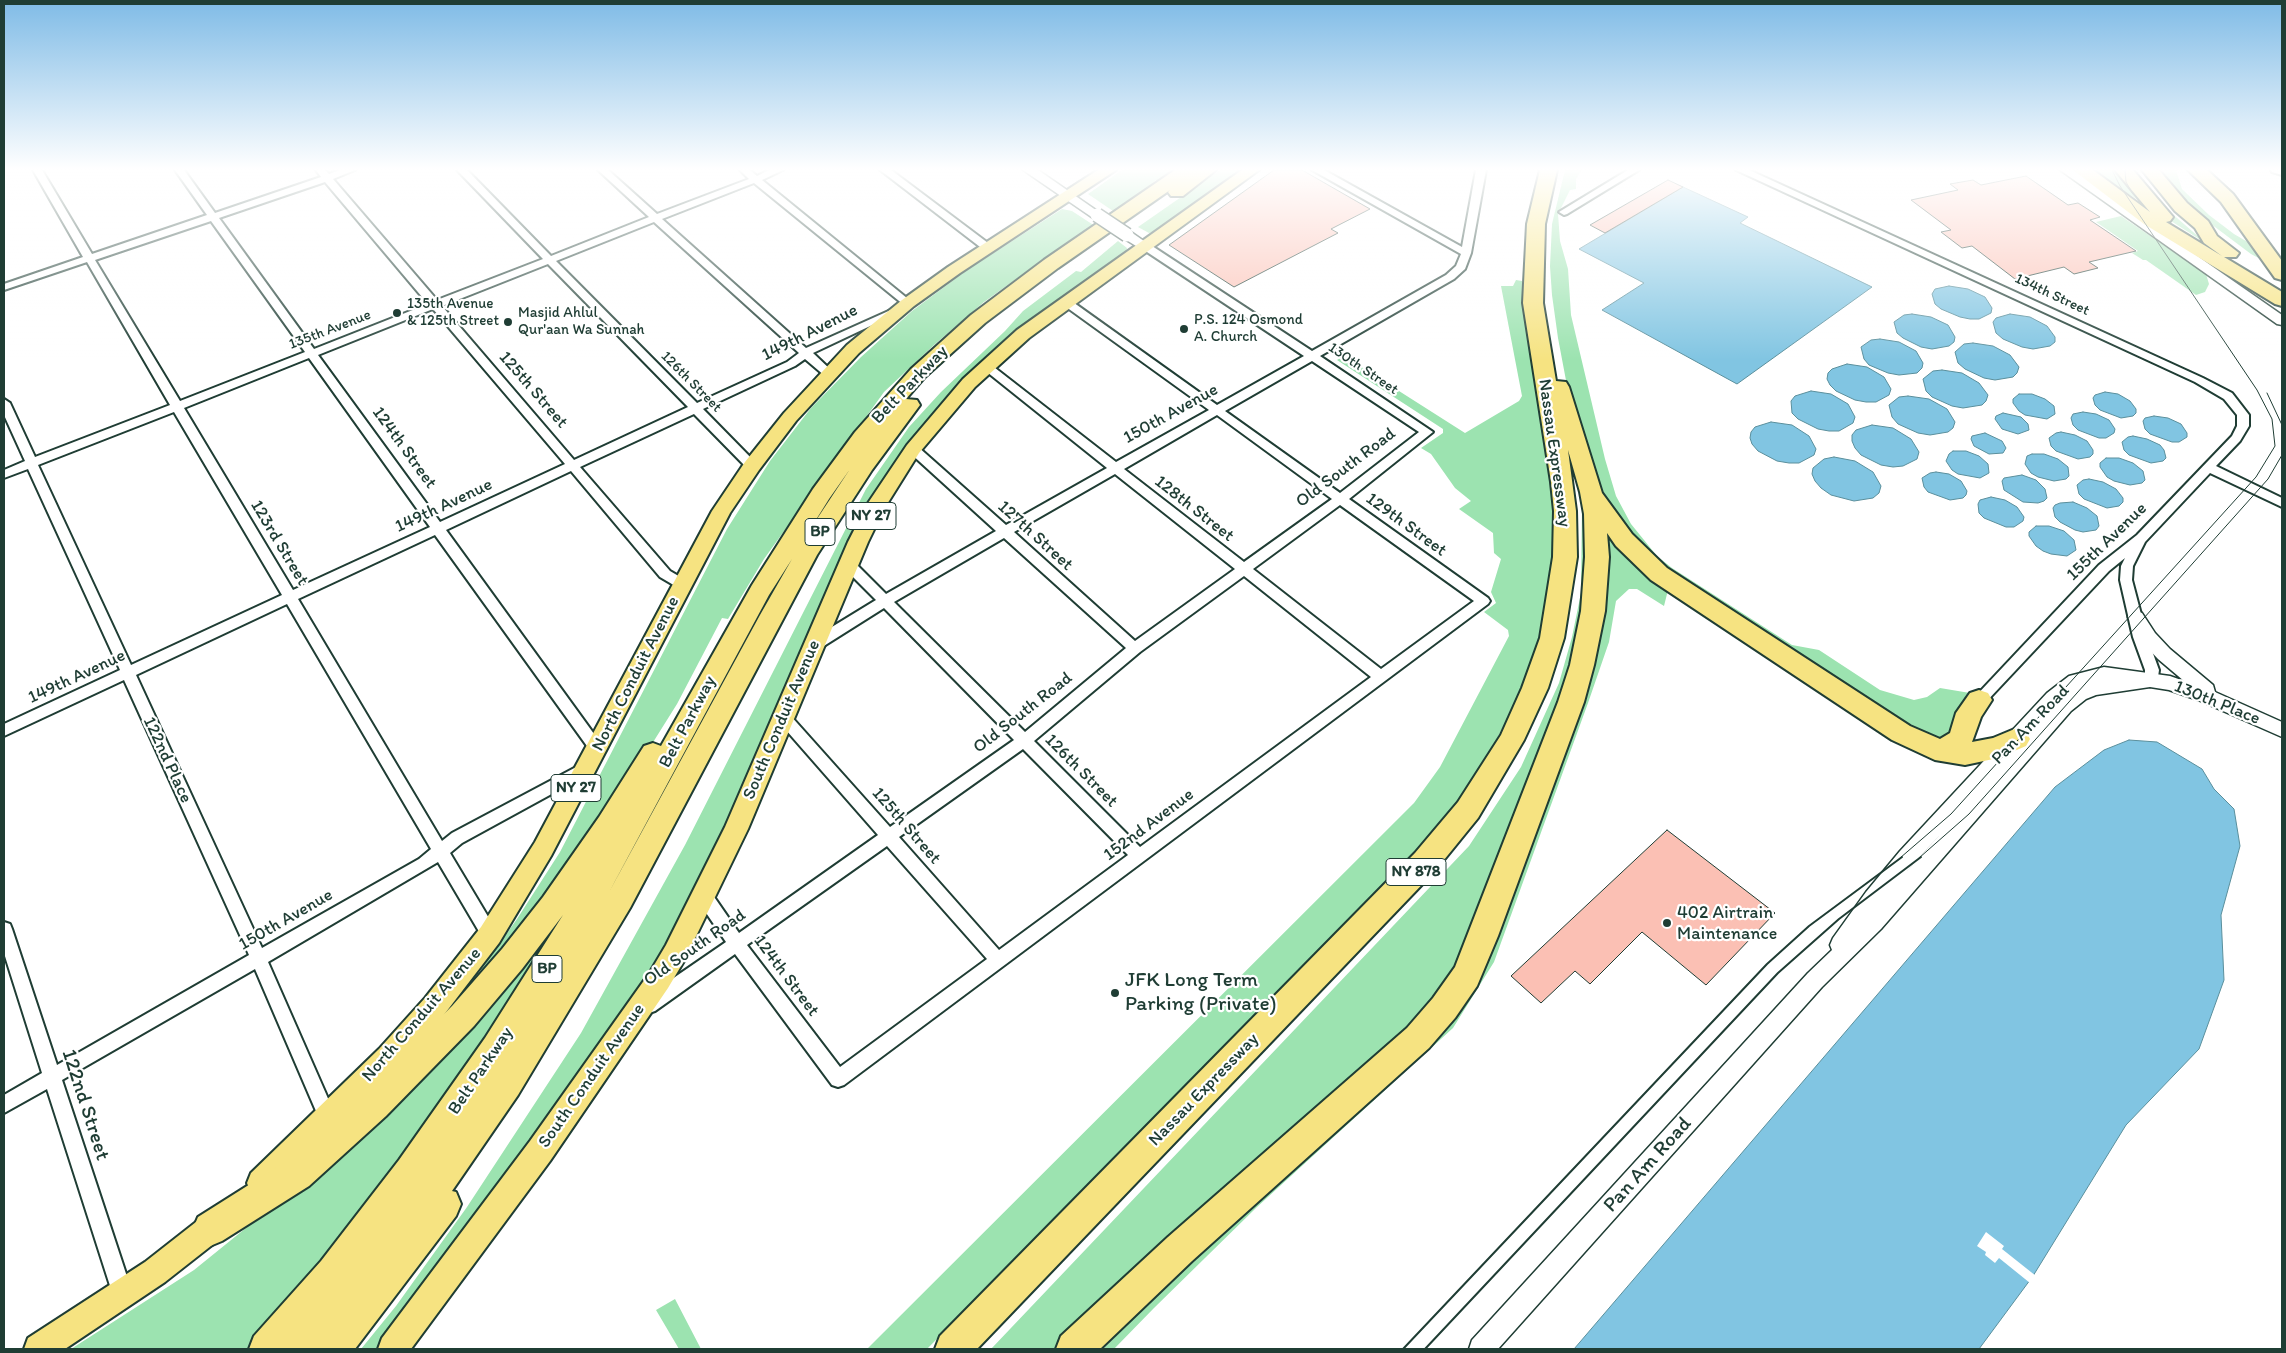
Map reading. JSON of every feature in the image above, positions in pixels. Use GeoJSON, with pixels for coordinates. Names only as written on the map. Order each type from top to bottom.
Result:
{"type":"FeatureCollection","features":[{"type":"Feature","properties":{"kind":"highway","name":"Belt Parkway"},"geometry":{"type":"LineString","coordinates":[[267,1349],[332,1273],[406,1179],[496,1049],[597,886],[740,627],[781,557],[851,451],[894,398],[929,362],[972,324],[1026,282],[1096,233]]}},
{"type":"Feature","properties":{"kind":"highway","name":"Belt Parkway"},"geometry":{"type":"LineString","coordinates":[[308,1349],[376,1266],[442,1178],[487,1114],[560,998],[642,861],[790,582],[845,492],[893,426],[946,368],[1014,308],[1117,233]]}},
{"type":"Feature","properties":{"kind":"highway","name":"Nassau Expressway"},"geometry":{"type":"LineString","coordinates":[[953,1349],[1425,862],[1472,804],[1511,740],[1535,688],[1549,645],[1559,604],[1565,557],[1565,511],[1562,482],[1533,303],[1536,233]]}},
{"type":"Feature","properties":{"kind":"highway"},"geometry":{"type":"LineString","coordinates":[[2168,233],[2282,314]]}},
{"type":"Feature","properties":{"kind":"highway"},"geometry":{"type":"LineString","coordinates":[[2175,233],[2282,300]]}},
{"type":"Feature","properties":{"kind":"highway"},"geometry":{"type":"LineString","coordinates":[[2179,233],[2182,237]]}},
{"type":"Feature","properties":{"kind":"highway"},"geometry":{"type":"LineString","coordinates":[[2207,233],[2210,239],[2282,286]]}},
{"type":"Feature","properties":{"kind":"highway"},"geometry":{"type":"LineString","coordinates":[[2215,233],[2282,275]]}},
{"type":"Feature","properties":{"kind":"highway"},"geometry":{"type":"LineString","coordinates":[[2255,233],[2282,275]]}},
{"type":"Feature","properties":{"kind":"highway"},"geometry":{"type":"LineString","coordinates":[[1074,1349],[1180,1249],[1418,1038],[1444,1008],[1466,976],[1484,936],[1571,702],[1582,666],[1593,611],[1597,575],[1596,528],[1590,492],[1556,374],[1534,249]]}},
{"type":"Feature","properties":{"kind":"highway"},"geometry":{"type":"LineString","coordinates":[[1590,492],[1624,540],[1650,566],[1669,581],[1901,733],[1942,751],[1973,754],[2017,739]]}},
{"type":"Feature","properties":{"kind":"highway"},"geometry":{"type":"LineString","coordinates":[[210,1230],[297,1174],[330,1146],[407,1074],[488,988],[536,930],[577,872],[648,762],[708,658],[781,557]]}},
{"type":"Feature","properties":{"kind":"highway"},"geometry":{"type":"LineString","coordinates":[[1942,751],[1961,738],[1969,713],[1979,700]]}},
{"type":"Feature","properties":{"kind":"highway"},"geometry":{"type":"LineString","coordinates":[[333,1349],[414,1246],[501,1122],[560,998]]}},
{"type":"Feature","properties":{"kind":"main road","name":"North Conduit Avenue"},"geometry":{"type":"LineString","coordinates":[[39,1349],[123,1295],[210,1230],[328,1119],[410,1034],[490,934],[533,868],[682,584],[722,511],[752,466],[790,417],[829,374],[903,307],[1011,233]]}},
{"type":"Feature","properties":{"kind":"main road","name":"South Conduit Avenue"},"geometry":{"type":"LineString","coordinates":[[393,1349],[540,1151],[675,953],[736,829],[848,564],[875,508],[913,450],[949,405],[986,366],[1029,329],[1163,233]]}},
{"type":"Feature","properties":{"kind":"street","name":"123rd Street"},"geometry":{"type":"LineString","coordinates":[[74,233],[439,852],[490,934]]}},
{"type":"Feature","properties":{"kind":"street"},"geometry":{"type":"LineString","coordinates":[[4,287],[165,233]]}},
{"type":"Feature","properties":{"kind":"street","name":"124th Street"},"geometry":{"type":"LineString","coordinates":[[225,233],[597,749]]}},
{"type":"Feature","properties":{"kind":"street","name":"125th Street"},"geometry":{"type":"LineString","coordinates":[[374,233],[665,574],[682,584]]}},
{"type":"Feature","properties":{"kind":"street","name":"126th Street"},"geometry":{"type":"LineString","coordinates":[[523,233],[752,466]]}},
{"type":"Feature","properties":{"kind":"street","name":"135th Avenue"},"geometry":{"type":"LineString","coordinates":[[4,474],[176,405],[312,354],[619,233]]}},
{"type":"Feature","properties":{"kind":"street"},"geometry":{"type":"LineString","coordinates":[[672,233],[829,374]]}},
{"type":"Feature","properties":{"kind":"street"},"geometry":{"type":"LineString","coordinates":[[817,233],[903,307]]}},
{"type":"Feature","properties":{"kind":"street"},"geometry":{"type":"LineString","coordinates":[[968,233],[988,248]]}},
{"type":"Feature","properties":{"kind":"street","name":"130th Street"},"geometry":{"type":"LineString","coordinates":[[1124,233],[1427,432]]}},
{"type":"Feature","properties":{"kind":"street"},"geometry":{"type":"LineString","coordinates":[[1430,233],[1466,253]]}},
{"type":"Feature","properties":{"kind":"street","name":"150th Avenue"},"geometry":{"type":"LineString","coordinates":[[814,646],[913,584],[1004,531],[1218,411],[1450,277],[1461,267],[1466,253],[1469,233]]}},
{"type":"Feature","properties":{"kind":"street","name":"134th Street"},"geometry":{"type":"LineString","coordinates":[[1878,233],[2199,380],[2222,392],[2237,406]]}},
{"type":"Feature","properties":{"kind":"street"},"geometry":{"type":"LineString","coordinates":[[2156,233],[2282,321]]}},
{"type":"Feature","properties":{"kind":"street","name":"129th Street"},"geometry":{"type":"LineString","coordinates":[[1066,302],[1483,601]]}},
{"type":"Feature","properties":{"kind":"street","name":"149th Avenue"},"geometry":{"type":"LineString","coordinates":[[4,730],[791,364],[805,354],[903,307]]}},
{"type":"Feature","properties":{"kind":"street","name":"128th Street"},"geometry":{"type":"LineString","coordinates":[[986,366],[1381,677]]}},
{"type":"Feature","properties":{"kind":"street","name":"122nd Place"},"geometry":{"type":"LineString","coordinates":[[4,403],[258,959],[328,1119]]}},
{"type":"Feature","properties":{"kind":"street","name":"155th Avenue"},"geometry":{"type":"LineString","coordinates":[[1979,700],[2104,568],[2141,538],[2236,438],[2244,426],[2243,415],[2237,406]]}},
{"type":"Feature","properties":{"kind":"street","name":"Old South Road"},"geometry":{"type":"LineString","coordinates":[[635,1014],[1024,741],[1135,648],[1340,499],[1427,432]]}},
{"type":"Feature","properties":{"kind":"street","name":"127th Street"},"geometry":{"type":"LineString","coordinates":[[913,450],[1135,648]]}},
{"type":"Feature","properties":{"kind":"street"},"geometry":{"type":"LineString","coordinates":[[2208,467],[2282,503]]}},
{"type":"Feature","properties":{"kind":"street","name":"130th Place"},"geometry":{"type":"LineString","coordinates":[[2141,538],[2126,573],[2128,595],[2152,670],[2152,680],[2187,688],[2282,730]]}},
{"type":"Feature","properties":{"kind":"street","name":"126th Street"},"geometry":{"type":"LineString","coordinates":[[848,564],[1139,856]]}},
{"type":"Feature","properties":{"kind":"street","name":"152nd Avenue"},"geometry":{"type":"LineString","coordinates":[[838,1079],[1483,601]]}},
{"type":"Feature","properties":{"kind":"street"},"geometry":{"type":"LineString","coordinates":[[2136,617],[2146,633],[2164,654],[2190,677],[2230,706]]}},
{"type":"Feature","properties":{"kind":"street","name":"Pan Am Road"},"geometry":{"type":"LineString","coordinates":[[1815,980],[1884,884],[2053,698],[2075,681],[2104,674],[2152,680]]}},
{"type":"Feature","properties":{"kind":"street","name":"Pan Am Road"},"geometry":{"type":"LineString","coordinates":[[1481,1349],[1815,980],[1874,923],[2065,706],[2080,694],[2094,688],[2152,680]]}},
{"type":"Feature","properties":{"kind":"street","name":"125th Street"},"geometry":{"type":"LineString","coordinates":[[784,718],[889,834],[998,960]]}},
{"type":"Feature","properties":{"kind":"street","name":"150th Avenue"},"geometry":{"type":"LineString","coordinates":[[4,1104],[424,864],[456,838],[586,768]]}},
{"type":"Feature","properties":{"kind":"street","name":"124th Street"},"geometry":{"type":"LineString","coordinates":[[704,896],[737,944],[838,1079]]}},
{"type":"Feature","properties":{"kind":"street","name":"122nd Street"},"geometry":{"type":"LineString","coordinates":[[4,929],[123,1295]]}},
{"type":"Feature","properties":{"kind":"green space"},"geometry":{"type":"Polygon","coordinates":[[[1024,233],[1084,233],[1055,251],[984,302],[884,392],[764,559],[728,619],[722,618],[677,704],[578,862],[385,1085],[473,981],[517,919],[560,852],[727,529],[770,461],[811,408],[861,357],[912,311],[967,270],[1024,233]]]}},
{"type":"Feature","properties":{"kind":"green space"},"geometry":{"type":"Polygon","coordinates":[[[1552,233],[1559,233],[1568,269],[1571,315],[1605,459],[1616,496],[1631,524],[1657,556],[1672,568],[1792,645],[1819,650],[1880,690],[1914,700],[1927,697],[1940,688],[1976,694],[1947,739],[1932,739],[1911,731],[1669,573],[1624,531],[1596,484],[1568,391],[1558,338],[1550,266],[1552,233]]]}},
{"type":"Feature","properties":{"kind":"green space"},"geometry":{"type":"Polygon","coordinates":[[[2112,233],[2146,233],[2206,274],[2209,284],[2205,292],[2196,295],[2146,260],[2132,253],[2138,251],[2112,233]]]}},
{"type":"Feature","properties":{"kind":"green space"},"geometry":{"type":"Polygon","coordinates":[[[2190,233],[2194,233],[2207,244],[2190,233]]]}},
{"type":"Feature","properties":{"kind":"green space"},"geometry":{"type":"Polygon","coordinates":[[[2223,233],[2233,233],[2282,262],[2282,273],[2264,263],[2266,262],[2251,254],[2223,233]]]}},
{"type":"Feature","properties":{"kind":"green space"},"geometry":{"type":"Polygon","coordinates":[[[1118,241],[1127,248],[1126,252],[1028,322],[991,353],[949,393],[920,428],[876,490],[850,539],[716,859],[652,976],[482,1212],[379,1349],[361,1349],[396,1306],[467,1207],[581,1033],[685,845],[866,489],[909,427],[941,392],[1005,331],[1023,311],[1076,271],[1081,272],[1118,241]]]}},
{"type":"Feature","properties":{"kind":"green space"},"geometry":{"type":"Polygon","coordinates":[[[1516,280],[1522,281],[1554,505],[1555,575],[1545,621],[1527,681],[1484,764],[1440,826],[1392,878],[927,1349],[867,1349],[1414,803],[1440,767],[1509,636],[1508,630],[1484,612],[1496,603],[1491,592],[1501,559],[1494,553],[1493,533],[1459,509],[1471,501],[1455,488],[1431,454],[1421,448],[1443,433],[1443,429],[1337,360],[1344,356],[1465,433],[1519,401],[1522,396],[1501,286],[1513,286],[1516,280]]]}},
{"type":"Feature","properties":{"kind":"green space"},"geometry":{"type":"Polygon","coordinates":[[[1573,455],[1591,506],[1584,640],[1448,997],[1113,1296],[1061,1349],[991,1349],[1469,846],[1521,767],[1559,683],[1572,637],[1581,593],[1582,506],[1573,455]]]}},
{"type":"Feature","properties":{"kind":"green space"},"geometry":{"type":"Polygon","coordinates":[[[1604,518],[1668,590],[1664,606],[1637,589],[1629,589],[1616,601],[1609,642],[1494,962],[1453,1028],[1257,1207],[1114,1349],[1103,1349],[1204,1247],[1426,1043],[1585,690],[1604,518]]]}},
{"type":"Feature","properties":{"kind":"green space"},"geometry":{"type":"Polygon","coordinates":[[[585,889],[462,1083],[280,1315],[248,1349],[71,1349],[194,1270],[314,1173],[585,889]]]}},
{"type":"Feature","properties":{"kind":"green space"},"geometry":{"type":"Polygon","coordinates":[[[675,1299],[701,1349],[679,1349],[656,1310],[675,1299]]]}},
{"type":"Feature","properties":{"kind":"water"},"geometry":{"type":"Polygon","coordinates":[[[1606,233],[1761,233],[1872,287],[1737,384],[1602,310],[1644,283],[1579,249],[1606,233]]]}},
{"type":"Feature","properties":{"kind":"water"},"geometry":{"type":"Polygon","coordinates":[[[1949,286],[1968,289],[1985,297],[1992,308],[1991,313],[1979,319],[1970,319],[1941,309],[1935,304],[1932,294],[1935,289],[1949,286]]]}},
{"type":"Feature","properties":{"kind":"water"},"geometry":{"type":"Polygon","coordinates":[[[1912,314],[1931,317],[1948,325],[1955,337],[1954,342],[1949,346],[1932,349],[1921,347],[1903,338],[1897,333],[1894,322],[1904,315],[1912,314]]]}},
{"type":"Feature","properties":{"kind":"water"},"geometry":{"type":"Polygon","coordinates":[[[2010,314],[2030,317],[2047,326],[2055,337],[2055,342],[2050,346],[2033,349],[2022,347],[2003,339],[1996,333],[1993,322],[1996,318],[2010,314]]]}},
{"type":"Feature","properties":{"kind":"water"},"geometry":{"type":"Polygon","coordinates":[[[1880,339],[1899,342],[1916,351],[1923,363],[1922,368],[1917,373],[1899,375],[1888,373],[1869,365],[1864,359],[1861,347],[1871,340],[1880,339]]]}},
{"type":"Feature","properties":{"kind":"water"},"geometry":{"type":"Polygon","coordinates":[[[1973,343],[1993,346],[2010,355],[2019,367],[2017,373],[2013,377],[1995,380],[1984,378],[1965,369],[1958,363],[1955,352],[1964,344],[1973,343]]]}},
{"type":"Feature","properties":{"kind":"water"},"geometry":{"type":"Polygon","coordinates":[[[1847,364],[1867,367],[1884,377],[1891,389],[1889,395],[1876,402],[1866,402],[1855,400],[1836,391],[1827,379],[1828,373],[1832,369],[1847,364]]]}},
{"type":"Feature","properties":{"kind":"water"},"geometry":{"type":"Polygon","coordinates":[[[1942,370],[1962,373],[1979,383],[1988,395],[1986,401],[1982,405],[1963,408],[1952,406],[1932,397],[1926,391],[1923,379],[1933,371],[1942,370]]]}},
{"type":"Feature","properties":{"kind":"water"},"geometry":{"type":"Polygon","coordinates":[[[1811,391],[1831,394],[1848,404],[1855,417],[1853,423],[1839,431],[1829,431],[1818,429],[1798,419],[1792,413],[1791,401],[1795,396],[1811,391]]]}},
{"type":"Feature","properties":{"kind":"water"},"geometry":{"type":"Polygon","coordinates":[[[2105,392],[2118,394],[2130,401],[2136,409],[2136,413],[2133,416],[2121,418],[2100,410],[2095,405],[2093,398],[2095,395],[2105,392]]]}},
{"type":"Feature","properties":{"kind":"water"},"geometry":{"type":"Polygon","coordinates":[[[2019,394],[2032,394],[2045,399],[2054,406],[2055,414],[2047,419],[2025,415],[2013,403],[2013,399],[2019,394]]]}},
{"type":"Feature","properties":{"kind":"water"},"geometry":{"type":"Polygon","coordinates":[[[1908,396],[1929,399],[1947,409],[1955,422],[1953,428],[1948,432],[1930,435],[1918,433],[1898,424],[1892,417],[1889,405],[1899,397],[1908,396]]]}},
{"type":"Feature","properties":{"kind":"water"},"geometry":{"type":"Polygon","coordinates":[[[2083,412],[2096,414],[2109,420],[2115,429],[2114,433],[2106,438],[2099,438],[2078,430],[2073,425],[2071,418],[2073,414],[2083,412]]]}},
{"type":"Feature","properties":{"kind":"water"},"geometry":{"type":"Polygon","coordinates":[[[2003,413],[2021,417],[2028,424],[2029,430],[2018,434],[2002,429],[1995,419],[1996,416],[2003,413]]]}},
{"type":"Feature","properties":{"kind":"water"},"geometry":{"type":"Polygon","coordinates":[[[2154,416],[2168,418],[2181,424],[2187,433],[2187,437],[2179,442],[2172,442],[2150,434],[2145,429],[2143,421],[2145,418],[2154,416]]]}},
{"type":"Feature","properties":{"kind":"water"},"geometry":{"type":"Polygon","coordinates":[[[1771,422],[1792,425],[1809,436],[1816,449],[1814,455],[1799,463],[1789,463],[1777,461],[1758,451],[1752,444],[1751,432],[1755,427],[1771,422]]]}},
{"type":"Feature","properties":{"kind":"water"},"geometry":{"type":"Polygon","coordinates":[[[1872,425],[1893,428],[1911,439],[1919,452],[1917,459],[1903,466],[1893,467],[1881,465],[1861,455],[1855,448],[1852,435],[1856,430],[1872,425]]]}},
{"type":"Feature","properties":{"kind":"water"},"geometry":{"type":"Polygon","coordinates":[[[2061,432],[2075,435],[2087,441],[2093,450],[2093,454],[2090,457],[2078,459],[2056,451],[2051,446],[2049,438],[2061,432]]]}},
{"type":"Feature","properties":{"kind":"water"},"geometry":{"type":"Polygon","coordinates":[[[1985,433],[2002,441],[2006,448],[2003,453],[1989,454],[1974,446],[1971,439],[1972,436],[1985,433]]]}},
{"type":"Feature","properties":{"kind":"water"},"geometry":{"type":"Polygon","coordinates":[[[2133,436],[2147,439],[2160,445],[2164,450],[2166,458],[2163,461],[2151,463],[2129,455],[2124,450],[2122,442],[2128,437],[2133,436]]]}},
{"type":"Feature","properties":{"kind":"water"},"geometry":{"type":"Polygon","coordinates":[[[1953,451],[1966,451],[1979,456],[1988,464],[1989,473],[1980,478],[1958,474],[1952,470],[1946,461],[1949,454],[1953,451]]]}},
{"type":"Feature","properties":{"kind":"water"},"geometry":{"type":"Polygon","coordinates":[[[2044,454],[2058,459],[2068,467],[2069,476],[2066,479],[2054,481],[2031,473],[2025,464],[2027,456],[2044,454]]]}},
{"type":"Feature","properties":{"kind":"water"},"geometry":{"type":"Polygon","coordinates":[[[1834,457],[1855,461],[1873,472],[1881,486],[1879,493],[1873,498],[1854,501],[1831,495],[1821,488],[1812,474],[1813,468],[1824,459],[1834,457]]]}},
{"type":"Feature","properties":{"kind":"water"},"geometry":{"type":"Polygon","coordinates":[[[2106,458],[2119,458],[2133,463],[2143,471],[2145,480],[2142,483],[2130,485],[2114,481],[2107,477],[2100,467],[2100,463],[2106,458]]]}},
{"type":"Feature","properties":{"kind":"water"},"geometry":{"type":"Polygon","coordinates":[[[1936,472],[1949,474],[1961,481],[1967,491],[1966,495],[1963,498],[1950,500],[1928,492],[1924,487],[1922,478],[1936,472]]]}},
{"type":"Feature","properties":{"kind":"water"},"geometry":{"type":"Polygon","coordinates":[[[2022,475],[2036,480],[2045,489],[2047,498],[2044,501],[2038,503],[2023,502],[2004,490],[2002,481],[2004,478],[2022,475]]]}},
{"type":"Feature","properties":{"kind":"water"},"geometry":{"type":"Polygon","coordinates":[[[2089,479],[2103,482],[2116,489],[2123,498],[2123,502],[2119,506],[2107,508],[2084,499],[2079,494],[2077,485],[2083,480],[2089,479]]]}},
{"type":"Feature","properties":{"kind":"water"},"geometry":{"type":"Polygon","coordinates":[[[1991,497],[2005,500],[2017,507],[2024,517],[2023,521],[2014,527],[2006,527],[1984,518],[1979,513],[1978,504],[1980,500],[1991,497]]]}},
{"type":"Feature","properties":{"kind":"water"},"geometry":{"type":"Polygon","coordinates":[[[2073,502],[2087,508],[2097,516],[2099,526],[2096,530],[2083,532],[2075,530],[2055,517],[2053,508],[2055,505],[2073,502]]]}},
{"type":"Feature","properties":{"kind":"water"},"geometry":{"type":"Polygon","coordinates":[[[2036,526],[2049,526],[2064,531],[2074,540],[2076,550],[2067,556],[2043,551],[2036,546],[2029,536],[2029,532],[2036,526]]]}},
{"type":"Feature","properties":{"kind":"water"},"geometry":{"type":"Polygon","coordinates":[[[2129,740],[2157,742],[2202,769],[2214,789],[2234,809],[2240,846],[2221,915],[2224,980],[2199,1049],[2126,1125],[2033,1276],[1979,1349],[1574,1349],[2055,787],[2104,750],[2129,740]]]}},
{"type":"Feature","properties":{"kind":"pier"},"geometry":{"type":"Polygon","coordinates":[[[1986,1232],[2004,1246],[2002,1249],[2036,1276],[2030,1283],[1999,1258],[1995,1263],[1985,1255],[1986,1252],[1977,1246],[1986,1232]]]}},
{"type":"Feature","properties":{"kind":"building"},"geometry":{"type":"Polygon","coordinates":[[[1186,233],[1338,233],[1234,287],[1169,245],[1186,233]]]}},
{"type":"Feature","properties":{"kind":"building"},"geometry":{"type":"Polygon","coordinates":[[[1942,233],[2109,233],[2136,251],[2089,262],[2098,268],[2074,274],[2064,267],[2015,279],[1972,246],[1962,248],[1942,233]]]}},
{"type":"Feature","properties":{"kind":"building","name":"402 Airtrain Maintenance"},"geometry":{"type":"Polygon","coordinates":[[[1667,830],[1775,913],[1706,985],[1642,932],[1590,984],[1575,971],[1541,1003],[1511,976],[1667,830]]]}},
{"type":"Feature","properties":{"kind":"tram line"},"geometry":{"type":"LineString","coordinates":[[1900,858],[1951,814],[2256,477],[2275,446],[2272,419],[2257,390],[2152,233]]}},
{"type":"Feature","properties":{"kind":"tram line"},"geometry":{"type":"LineString","coordinates":[[2267,393],[2282,425]]}},
{"type":"Feature","properties":{"kind":"tram line"},"geometry":{"type":"LineString","coordinates":[[1919,858],[1969,814],[2268,479],[2282,455]]}},
{"type":"Feature","properties":{"kind":"tram line"},"geometry":{"type":"LineString","coordinates":[[1403,1349],[1767,964],[1809,926],[1902,857]]}},
{"type":"Feature","properties":{"kind":"tram line"},"geometry":{"type":"LineString","coordinates":[[1425,1349],[1778,973],[1839,919],[1921,857]]}},
{"type":"Feature","properties":{"kind":"place","name":"135th Avenue & 125th Street"},"geometry":{"type":"Point","coordinates":[397,313]}},
{"type":"Feature","properties":{"kind":"place","name":"Masjid Ahlul Qur'aan Wa Sunnah"},"geometry":{"type":"Point","coordinates":[508,322]}},
{"type":"Feature","properties":{"kind":"place","name":"P.S. 124 Osmond A. Church"},"geometry":{"type":"Point","coordinates":[1184,329]}},
{"type":"Feature","properties":{"kind":"place","name":"402 Airtrain Maintenance"},"geometry":{"type":"Point","coordinates":[1667,923]}},
{"type":"Feature","properties":{"kind":"place","name":"JFK Long Term Parking (Private)"},"geometry":{"type":"Point","coordinates":[1115,993]}}]}
